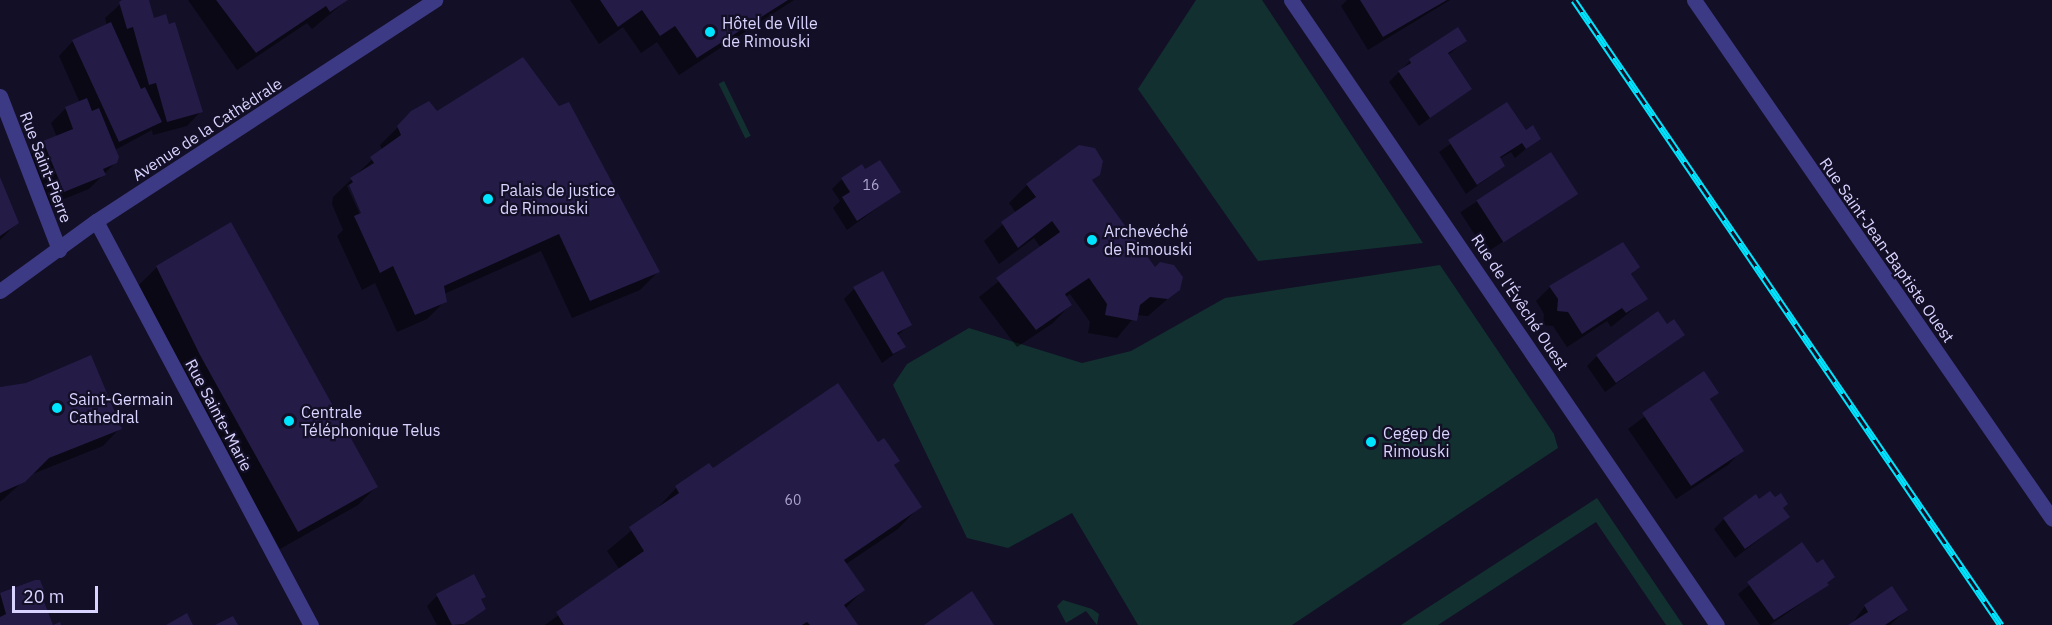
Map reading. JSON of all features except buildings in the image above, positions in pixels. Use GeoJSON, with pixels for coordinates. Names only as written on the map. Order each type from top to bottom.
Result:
{"type":"FeatureCollection","features":[{"type":"Feature","properties":{"kind":"street","name":"Avenue de la Cathédrale"},"geometry":{"type":"LineString","coordinates":[[0,291],[96,221],[435,0]]}},
{"type":"Feature","properties":{"kind":"street","name":"Rue de l'Évêché Ouest"},"geometry":{"type":"LineString","coordinates":[[1291,0],[1717,625]]}},
{"type":"Feature","properties":{"kind":"street","name":"Rue Saint-Jean-Baptiste Ouest"},"geometry":{"type":"LineString","coordinates":[[1694,0],[2052,519]]}},
{"type":"Feature","properties":{"kind":"street","name":"Rue Saint-Pierre"},"geometry":{"type":"LineString","coordinates":[[0,96],[59,250]]}},
{"type":"Feature","properties":{"kind":"street","name":"Rue Sainte-Marie"},"geometry":{"type":"LineString","coordinates":[[96,221],[311,625]]}},
{"type":"Feature","properties":{"kind":"green space"},"geometry":{"type":"Polygon","coordinates":[[[1196,0],[1262,0],[1423,243],[1258,261],[1138,89],[1196,0]]]}},
{"type":"Feature","properties":{"kind":"green space"},"geometry":{"type":"Polygon","coordinates":[[[724,81],[751,136],[745,138],[719,84],[724,81]]]}},
{"type":"Feature","properties":{"kind":"green space"},"geometry":{"type":"Polygon","coordinates":[[[1440,265],[1554,434],[1558,448],[1292,625],[1138,625],[1072,513],[1008,548],[967,538],[893,385],[907,364],[969,328],[1082,363],[1131,351],[1225,298],[1440,265]]]}},
{"type":"Feature","properties":{"kind":"green space"},"geometry":{"type":"Polygon","coordinates":[[[1597,498],[1683,625],[1666,625],[1596,522],[1438,625],[1401,625],[1597,498]]]}},
{"type":"Feature","properties":{"kind":"green space"},"geometry":{"type":"Polygon","coordinates":[[[1063,600],[1092,609],[1099,614],[1097,625],[1086,611],[1066,623],[1057,606],[1063,600]]]}},
{"type":"Feature","properties":{"kind":"railway"},"geometry":{"type":"LineString","coordinates":[[1574,0],[2001,625]]}},
{"type":"Feature","properties":{"kind":"place","name":"Hôtel de Ville de Rimouski"},"geometry":{"type":"Point","coordinates":[710,32]}},
{"type":"Feature","properties":{"kind":"place","name":"Palais de justice de Rimouski"},"geometry":{"type":"Point","coordinates":[488,199]}},
{"type":"Feature","properties":{"kind":"place","name":"Archevéché de Rimouski"},"geometry":{"type":"Point","coordinates":[1092,240]}},
{"type":"Feature","properties":{"kind":"place","name":"Saint-Germain Cathedral"},"geometry":{"type":"Point","coordinates":[57,408]}},
{"type":"Feature","properties":{"kind":"place","name":"Centrale Téléphonique Telus"},"geometry":{"type":"Point","coordinates":[289,421]}},
{"type":"Feature","properties":{"kind":"place","name":"Cegep de Rimouski"},"geometry":{"type":"Point","coordinates":[1371,442]}}]}
